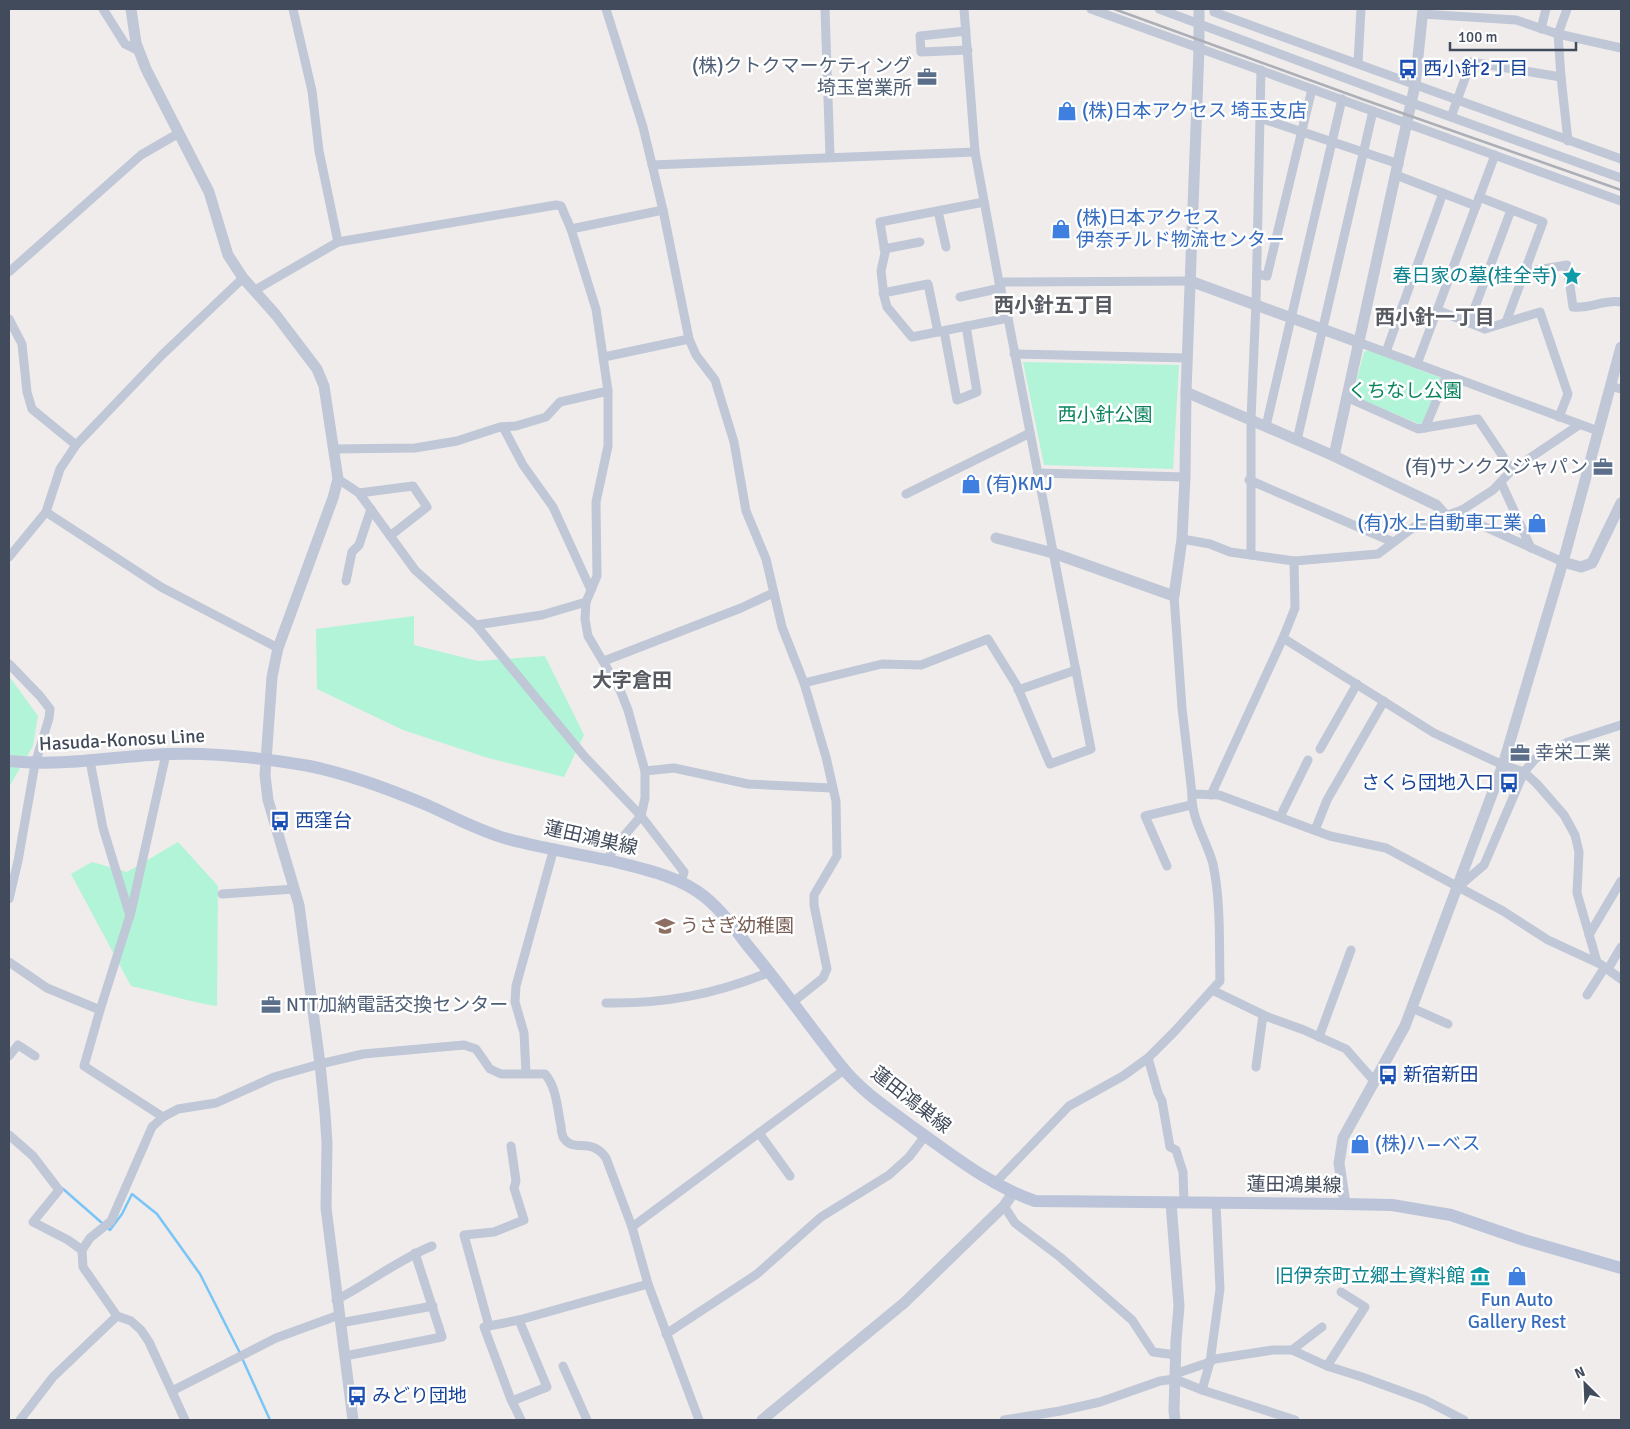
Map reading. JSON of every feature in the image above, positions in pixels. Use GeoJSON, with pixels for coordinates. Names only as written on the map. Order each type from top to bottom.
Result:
{"type":"FeatureCollection","features":[{"type":"Feature","properties":{"kind":"main road","name":"Hasuda-Konosu Line"},"geometry":{"type":"LineString","coordinates":[[9,761],[35,764],[166,754],[266,759]]}},
{"type":"Feature","properties":{"kind":"main road","name":"蓮田鴻巣線"},"geometry":{"type":"LineString","coordinates":[[266,759],[311,766],[366,781],[428,805],[484,832],[510,840],[607,860],[665,875],[681,882],[703,895],[715,906],[770,972],[844,1070],[862,1089],[994,1184],[1013,1193],[1035,1201],[1392,1205],[1451,1215],[1524,1240],[1621,1268]]}},
{"type":"Feature","properties":{"kind":"street"},"geometry":{"type":"LineString","coordinates":[[103,9],[125,44],[139,51]]}},
{"type":"Feature","properties":{"kind":"street"},"geometry":{"type":"LineString","coordinates":[[131,9],[139,51],[146,69],[209,192],[228,255],[243,278],[255,290],[317,369],[324,386],[332,450],[338,479],[333,498],[278,648],[272,677],[265,775],[268,800],[295,889],[302,924],[320,1064],[327,1143],[326,1208],[336,1300],[353,1420]]}},
{"type":"Feature","properties":{"kind":"street"},"geometry":{"type":"LineString","coordinates":[[293,9],[312,91],[319,151],[338,242]]}},
{"type":"Feature","properties":{"kind":"street"},"geometry":{"type":"LineString","coordinates":[[606,9],[643,127],[680,286],[683,315],[689,339],[696,356],[715,380],[734,442],[746,510],[766,559],[782,627],[804,683],[826,757],[836,801],[836,856],[814,895],[814,905],[827,969],[823,978],[793,1002]]}},
{"type":"Feature","properties":{"kind":"street"},"geometry":{"type":"LineString","coordinates":[[825,9],[830,157]]}},
{"type":"Feature","properties":{"kind":"street"},"geometry":{"type":"LineString","coordinates":[[804,683],[882,664],[922,664],[988,639],[1018,690],[1050,764],[1091,749],[975,152],[964,9]]}},
{"type":"Feature","properties":{"kind":"street"},"geometry":{"type":"LineString","coordinates":[[1091,9],[1621,201]]}},
{"type":"Feature","properties":{"kind":"street"},"geometry":{"type":"LineString","coordinates":[[1159,9],[1370,88],[1621,178]]}},
{"type":"Feature","properties":{"kind":"street"},"geometry":{"type":"LineString","coordinates":[[994,1184],[1069,1106],[1123,1076],[1148,1058],[1220,981],[1218,894],[1212,863],[1191,805],[1192,794],[1182,708],[1174,596],[1182,539],[1185,477],[1186,392],[1199,9]]}},
{"type":"Feature","properties":{"kind":"street"},"geometry":{"type":"LineString","coordinates":[[1358,63],[1362,9]]}},
{"type":"Feature","properties":{"kind":"street"},"geometry":{"type":"LineString","coordinates":[[1541,28],[1546,9]]}},
{"type":"Feature","properties":{"kind":"street"},"geometry":{"type":"LineString","coordinates":[[1567,9],[1558,34],[1568,141]]}},
{"type":"Feature","properties":{"kind":"street"},"geometry":{"type":"LineString","coordinates":[[1334,456],[1416,85],[1422,11],[1516,20],[1558,34],[1621,48]]}},
{"type":"Feature","properties":{"kind":"street"},"geometry":{"type":"LineString","coordinates":[[1214,12],[1621,159]]}},
{"type":"Feature","properties":{"kind":"street"},"geometry":{"type":"LineString","coordinates":[[966,31],[920,36],[921,52],[968,50]]}},
{"type":"Feature","properties":{"kind":"street"},"geometry":{"type":"LineString","coordinates":[[1451,117],[1471,62],[1561,77]]}},
{"type":"Feature","properties":{"kind":"street"},"geometry":{"type":"LineString","coordinates":[[1250,555],[1249,480],[1256,304],[1261,70]]}},
{"type":"Feature","properties":{"kind":"street"},"geometry":{"type":"LineString","coordinates":[[1370,88],[1375,70]]}},
{"type":"Feature","properties":{"kind":"street"},"geometry":{"type":"LineString","coordinates":[[1256,274],[1267,276],[1312,89]]}},
{"type":"Feature","properties":{"kind":"street"},"geometry":{"type":"LineString","coordinates":[[1266,426],[1342,100]]}},
{"type":"Feature","properties":{"kind":"street"},"geometry":{"type":"LineString","coordinates":[[1297,440],[1373,111]]}},
{"type":"Feature","properties":{"kind":"street"},"geometry":{"type":"LineString","coordinates":[[1260,118],[1363,153],[1443,193],[1511,210],[1543,222],[1506,322]]}},
{"type":"Feature","properties":{"kind":"street"},"geometry":{"type":"LineString","coordinates":[[9,272],[141,155],[179,133]]}},
{"type":"Feature","properties":{"kind":"street"},"geometry":{"type":"LineString","coordinates":[[652,165],[975,152]]}},
{"type":"Feature","properties":{"kind":"street"},"geometry":{"type":"LineString","coordinates":[[1417,364],[1495,155]]}},
{"type":"Feature","properties":{"kind":"street"},"geometry":{"type":"LineString","coordinates":[[1386,352],[1443,193]]}},
{"type":"Feature","properties":{"kind":"street"},"geometry":{"type":"LineString","coordinates":[[984,202],[880,222],[884,249],[881,271],[883,293],[887,307],[912,337],[1008,318]]}},
{"type":"Feature","properties":{"kind":"street"},"geometry":{"type":"LineString","coordinates":[[255,290],[338,242],[556,205],[561,206],[571,230],[596,309],[608,391],[608,446],[596,502],[597,576],[586,602],[585,619],[588,636],[620,690],[628,710],[645,771],[645,798],[641,816],[617,844],[607,860]]}},
{"type":"Feature","properties":{"kind":"street"},"geometry":{"type":"LineString","coordinates":[[571,230],[663,210]]}},
{"type":"Feature","properties":{"kind":"street"},"geometry":{"type":"LineString","coordinates":[[1469,323],[1511,210]]}},
{"type":"Feature","properties":{"kind":"street"},"geometry":{"type":"LineString","coordinates":[[938,211],[946,247]]}},
{"type":"Feature","properties":{"kind":"street"},"geometry":{"type":"LineString","coordinates":[[884,249],[920,242]]}},
{"type":"Feature","properties":{"kind":"street"},"geometry":{"type":"LineString","coordinates":[[1525,272],[1567,265],[1573,307],[1581,308],[1613,301],[1621,302]]}},
{"type":"Feature","properties":{"kind":"street"},"geometry":{"type":"LineString","coordinates":[[9,557],[46,512],[60,469],[76,445],[162,355],[243,278]]}},
{"type":"Feature","properties":{"kind":"street"},"geometry":{"type":"LineString","coordinates":[[960,297],[1000,285],[1190,281],[1598,431]]}},
{"type":"Feature","properties":{"kind":"street"},"geometry":{"type":"LineString","coordinates":[[883,293],[928,284],[957,400],[977,392],[966,326]]}},
{"type":"Feature","properties":{"kind":"street"},"geometry":{"type":"LineString","coordinates":[[1437,310],[1485,329],[1540,312],[1568,394],[1558,417]]}},
{"type":"Feature","properties":{"kind":"street"},"geometry":{"type":"LineString","coordinates":[[9,319],[22,344],[27,392],[32,409],[76,445]]}},
{"type":"Feature","properties":{"kind":"street"},"geometry":{"type":"LineString","coordinates":[[604,357],[689,339]]}},
{"type":"Feature","properties":{"kind":"street"},"geometry":{"type":"LineString","coordinates":[[1345,1204],[1339,1163],[1343,1138],[1405,1026],[1503,765],[1563,562],[1598,431],[1616,387],[1621,347]]}},
{"type":"Feature","properties":{"kind":"street"},"geometry":{"type":"LineString","coordinates":[[1014,354],[1188,358]]}},
{"type":"Feature","properties":{"kind":"street"},"geometry":{"type":"LineString","coordinates":[[1425,428],[1448,375]]}},
{"type":"Feature","properties":{"kind":"street"},"geometry":{"type":"LineString","coordinates":[[332,450],[414,448],[457,441],[503,427],[516,426],[546,417],[560,402],[608,391]]}},
{"type":"Feature","properties":{"kind":"street"},"geometry":{"type":"LineString","coordinates":[[1186,392],[1334,456],[1436,505],[1444,515]]}},
{"type":"Feature","properties":{"kind":"street"},"geometry":{"type":"LineString","coordinates":[[1346,397],[1418,429],[1478,419],[1512,470]]}},
{"type":"Feature","properties":{"kind":"street"},"geometry":{"type":"LineString","coordinates":[[1182,539],[1210,544],[1230,552],[1294,561],[1378,554],[1414,527],[1462,510],[1493,490],[1512,470],[1579,425]]}},
{"type":"Feature","properties":{"kind":"street"},"geometry":{"type":"LineString","coordinates":[[503,427],[523,465],[553,508],[591,590]]}},
{"type":"Feature","properties":{"kind":"street"},"geometry":{"type":"LineString","coordinates":[[906,494],[1030,432]]}},
{"type":"Feature","properties":{"kind":"street"},"geometry":{"type":"LineString","coordinates":[[1038,473],[1185,477]]}},
{"type":"Feature","properties":{"kind":"street"},"geometry":{"type":"LineString","coordinates":[[338,479],[359,493],[415,570],[476,626],[585,757],[641,816],[684,872],[681,882]]}},
{"type":"Feature","properties":{"kind":"street"},"geometry":{"type":"LineString","coordinates":[[1249,480],[1393,542]]}},
{"type":"Feature","properties":{"kind":"street"},"geometry":{"type":"LineString","coordinates":[[1501,482],[1531,548]]}},
{"type":"Feature","properties":{"kind":"street"},"geometry":{"type":"LineString","coordinates":[[359,493],[413,486],[427,507],[390,536]]}},
{"type":"Feature","properties":{"kind":"street"},"geometry":{"type":"LineString","coordinates":[[1462,510],[1465,518],[1563,562],[1581,567],[1592,564],[1621,503]]}},
{"type":"Feature","properties":{"kind":"street"},"geometry":{"type":"LineString","coordinates":[[346,581],[352,552],[359,545],[371,510]]}},
{"type":"Feature","properties":{"kind":"street"},"geometry":{"type":"LineString","coordinates":[[46,512],[161,587],[278,648]]}},
{"type":"Feature","properties":{"kind":"street"},"geometry":{"type":"LineString","coordinates":[[996,538],[1053,554],[1174,596]]}},
{"type":"Feature","properties":{"kind":"street"},"geometry":{"type":"LineString","coordinates":[[1211,795],[1295,608],[1294,561]]}},
{"type":"Feature","properties":{"kind":"street"},"geometry":{"type":"LineString","coordinates":[[604,661],[741,608],[773,593]]}},
{"type":"Feature","properties":{"kind":"street"},"geometry":{"type":"LineString","coordinates":[[476,626],[542,615],[586,602]]}},
{"type":"Feature","properties":{"kind":"street"},"geometry":{"type":"LineString","coordinates":[[1283,638],[1434,733],[1503,765],[1524,772],[1537,784],[1564,815],[1575,835],[1579,852],[1577,893],[1589,936],[1604,966]]}},
{"type":"Feature","properties":{"kind":"street"},"geometry":{"type":"LineString","coordinates":[[9,664],[50,709],[50,718],[35,764],[18,861],[9,899]]}},
{"type":"Feature","properties":{"kind":"street"},"geometry":{"type":"LineString","coordinates":[[1018,690],[1076,670]]}},
{"type":"Feature","properties":{"kind":"street"},"geometry":{"type":"LineString","coordinates":[[1320,749],[1357,684]]}},
{"type":"Feature","properties":{"kind":"street"},"geometry":{"type":"LineString","coordinates":[[1315,830],[1327,800],[1384,701]]}},
{"type":"Feature","properties":{"kind":"street"},"geometry":{"type":"LineString","coordinates":[[1458,887],[1484,865],[1524,772],[1536,758],[1568,742],[1621,725]]}},
{"type":"Feature","properties":{"kind":"street"},"geometry":{"type":"LineString","coordinates":[[163,1117],[84,1066],[130,916],[166,754]]}},
{"type":"Feature","properties":{"kind":"street"},"geometry":{"type":"LineString","coordinates":[[1280,818],[1308,760]]}},
{"type":"Feature","properties":{"kind":"street"},"geometry":{"type":"LineString","coordinates":[[90,761],[103,828],[130,916]]}},
{"type":"Feature","properties":{"kind":"street"},"geometry":{"type":"LineString","coordinates":[[645,771],[674,768],[748,784],[832,788]]}},
{"type":"Feature","properties":{"kind":"street"},"geometry":{"type":"LineString","coordinates":[[1192,794],[1219,795],[1330,836],[1386,848],[1503,911],[1548,940],[1604,966],[1621,979]]}},
{"type":"Feature","properties":{"kind":"street"},"geometry":{"type":"LineString","coordinates":[[1167,866],[1145,816],[1191,805]]}},
{"type":"Feature","properties":{"kind":"street"},"geometry":{"type":"LineString","coordinates":[[526,1073],[524,1033],[515,1002],[516,986],[554,848]]}},
{"type":"Feature","properties":{"kind":"street"},"geometry":{"type":"LineString","coordinates":[[1589,936],[1621,881]]}},
{"type":"Feature","properties":{"kind":"street"},"geometry":{"type":"LineString","coordinates":[[222,894],[295,889]]}},
{"type":"Feature","properties":{"kind":"street"},"geometry":{"type":"LineString","coordinates":[[1587,995],[1604,966],[1621,947]]}},
{"type":"Feature","properties":{"kind":"street"},"geometry":{"type":"LineString","coordinates":[[1319,1037],[1351,950]]}},
{"type":"Feature","properties":{"kind":"street"},"geometry":{"type":"LineString","coordinates":[[9,962],[47,988],[100,1010]]}},
{"type":"Feature","properties":{"kind":"street"},"geometry":{"type":"LineString","coordinates":[[606,1003],[636,1004],[675,999],[737,986],[770,972]]}},
{"type":"Feature","properties":{"kind":"street"},"geometry":{"type":"LineString","coordinates":[[1212,990],[1263,1015],[1346,1049],[1375,1082]]}},
{"type":"Feature","properties":{"kind":"street"},"geometry":{"type":"LineString","coordinates":[[1412,1008],[1448,1024]]}},
{"type":"Feature","properties":{"kind":"street"},"geometry":{"type":"LineString","coordinates":[[1256,1068],[1263,1015]]}},
{"type":"Feature","properties":{"kind":"street"},"geometry":{"type":"LineString","coordinates":[[9,1056],[18,1045],[35,1056]]}},
{"type":"Feature","properties":{"kind":"street"},"geometry":{"type":"LineString","coordinates":[[185,1420],[141,1330],[131,1321],[117,1316],[83,1267],[82,1250],[90,1238],[112,1221],[152,1127],[163,1117],[178,1109],[216,1103],[274,1077],[320,1064],[373,1053],[464,1045],[476,1049],[490,1069],[501,1074],[544,1074],[552,1082],[563,1137],[570,1144],[594,1146],[602,1151],[632,1227],[648,1284],[699,1420]]}},
{"type":"Feature","properties":{"kind":"street"},"geometry":{"type":"LineString","coordinates":[[1148,1058],[1162,1101],[1170,1147],[1176,1150],[1183,1172],[1178,1203],[1179,1306],[1175,1377],[1175,1420]]}},
{"type":"Feature","properties":{"kind":"street"},"geometry":{"type":"LineString","coordinates":[[632,1227],[844,1070]]}},
{"type":"Feature","properties":{"kind":"street"},"geometry":{"type":"LineString","coordinates":[[759,1133],[790,1176]]}},
{"type":"Feature","properties":{"kind":"street"},"geometry":{"type":"LineString","coordinates":[[9,1135],[33,1156],[59,1190],[33,1222],[82,1250]]}},
{"type":"Feature","properties":{"kind":"street"},"geometry":{"type":"LineString","coordinates":[[666,1334],[757,1274],[821,1217],[890,1175],[909,1157],[926,1136]]}},
{"type":"Feature","properties":{"kind":"street"},"geometry":{"type":"LineString","coordinates":[[489,1326],[464,1235],[494,1232],[524,1220],[514,1188],[516,1180],[511,1146]]}},
{"type":"Feature","properties":{"kind":"street"},"geometry":{"type":"LineString","coordinates":[[762,1420],[904,1303],[1004,1206],[1013,1193]]}},
{"type":"Feature","properties":{"kind":"street"},"geometry":{"type":"LineString","coordinates":[[1202,1390],[1210,1362],[1220,1288],[1216,1203]]}},
{"type":"Feature","properties":{"kind":"street"},"geometry":{"type":"LineString","coordinates":[[1004,1206],[1015,1223],[1060,1258],[1132,1320],[1153,1352],[1176,1355]]}},
{"type":"Feature","properties":{"kind":"street"},"geometry":{"type":"LineString","coordinates":[[336,1300],[361,1288],[415,1253],[432,1246]]}},
{"type":"Feature","properties":{"kind":"street"},"geometry":{"type":"LineString","coordinates":[[345,1356],[442,1337],[415,1253]]}},
{"type":"Feature","properties":{"kind":"street"},"geometry":{"type":"LineString","coordinates":[[521,1420],[484,1327],[519,1320],[648,1284]]}},
{"type":"Feature","properties":{"kind":"street"},"geometry":{"type":"LineString","coordinates":[[1327,1366],[1365,1307],[1341,1292]]}},
{"type":"Feature","properties":{"kind":"street"},"geometry":{"type":"LineString","coordinates":[[172,1391],[276,1338],[339,1319],[433,1306]]}},
{"type":"Feature","properties":{"kind":"street"},"geometry":{"type":"LineString","coordinates":[[20,1420],[53,1377],[117,1316]]}},
{"type":"Feature","properties":{"kind":"street"},"geometry":{"type":"LineString","coordinates":[[512,1401],[547,1387],[519,1320]]}},
{"type":"Feature","properties":{"kind":"street"},"geometry":{"type":"LineString","coordinates":[[1292,1350],[1322,1327]]}},
{"type":"Feature","properties":{"kind":"street"},"geometry":{"type":"LineString","coordinates":[[1004,1420],[1060,1416],[1175,1377],[1215,1359],[1272,1350],[1292,1350],[1327,1366],[1424,1400],[1461,1420]]}},
{"type":"Feature","properties":{"kind":"street"},"geometry":{"type":"LineString","coordinates":[[563,1366],[587,1420]]}},
{"type":"Feature","properties":{"kind":"street"},"geometry":{"type":"LineString","coordinates":[[1175,1377],[1202,1390],[1295,1420]]}},
{"type":"Feature","properties":{"kind":"green space","name":"くちなし公園"},"geometry":{"type":"Polygon","coordinates":[[[1368,350],[1441,378],[1423,423],[1419,424],[1355,397],[1353,394],[1364,352],[1368,350]]]}},
{"type":"Feature","properties":{"kind":"green space","name":"西小針公園"},"geometry":{"type":"Polygon","coordinates":[[[1023,362],[1179,365],[1173,469],[1044,465],[1023,362]]]}},
{"type":"Feature","properties":{"kind":"green space"},"geometry":{"type":"Polygon","coordinates":[[[414,616],[414,645],[478,661],[545,656],[584,735],[564,777],[488,758],[403,730],[317,689],[316,629],[414,616]]]}},
{"type":"Feature","properties":{"kind":"green space"},"geometry":{"type":"Polygon","coordinates":[[[9,676],[38,716],[33,746],[9,787],[9,676]]]}},
{"type":"Feature","properties":{"kind":"green space"},"geometry":{"type":"Polygon","coordinates":[[[178,842],[218,886],[217,1006],[131,986],[71,874],[92,862],[127,872],[178,842]]]}},
{"type":"Feature","properties":{"kind":"waterway"},"geometry":{"type":"LineString","coordinates":[[62,1188],[110,1230],[122,1214],[132,1194],[157,1214],[200,1274],[240,1353]]}},
{"type":"Feature","properties":{"kind":"waterway"},"geometry":{"type":"LineString","coordinates":[[242,1358],[270,1420]]}},
{"type":"Feature","properties":{"kind":"railway"},"geometry":{"type":"LineString","coordinates":[[1114,9],[1621,190]]}},
{"type":"Feature","properties":{"kind":"place","name":"西小針2丁目"},"geometry":{"type":"Point","coordinates":[1408,69]}},
{"type":"Feature","properties":{"kind":"place","name":"(株)クトクマーケティング 埼玉営業所"},"geometry":{"type":"Point","coordinates":[927,77]}},
{"type":"Feature","properties":{"kind":"place","name":"(株)日本アクセス 埼玉支店"},"geometry":{"type":"Point","coordinates":[1067,111]}},
{"type":"Feature","properties":{"kind":"place","name":"(株)日本アクセス 伊奈チルド物流センター"},"geometry":{"type":"Point","coordinates":[1061,229]}},
{"type":"Feature","properties":{"kind":"place","name":"春日家の墓(桂全寺)"},"geometry":{"type":"Point","coordinates":[1572,276]}},
{"type":"Feature","properties":{"kind":"place","name":"(有)サンクスジャパン"},"geometry":{"type":"Point","coordinates":[1603,467]}},
{"type":"Feature","properties":{"kind":"place","name":"(有)KMJ"},"geometry":{"type":"Point","coordinates":[971,484]}},
{"type":"Feature","properties":{"kind":"place","name":"(有)水上自動車工業"},"geometry":{"type":"Point","coordinates":[1537,523]}},
{"type":"Feature","properties":{"kind":"place","name":"幸栄工業"},"geometry":{"type":"Point","coordinates":[1520,753]}},
{"type":"Feature","properties":{"kind":"place","name":"さくら団地入口"},"geometry":{"type":"Point","coordinates":[1509,783]}},
{"type":"Feature","properties":{"kind":"place","name":"西窪台"},"geometry":{"type":"Point","coordinates":[280,821]}},
{"type":"Feature","properties":{"kind":"place","name":"うさぎ幼稚園"},"geometry":{"type":"Point","coordinates":[665,926]}},
{"type":"Feature","properties":{"kind":"place","name":"NTT加納電話交換センター"},"geometry":{"type":"Point","coordinates":[271,1005]}},
{"type":"Feature","properties":{"kind":"place","name":"新宿新田"},"geometry":{"type":"Point","coordinates":[1388,1075]}},
{"type":"Feature","properties":{"kind":"place","name":"(株)ハ―ベス"},"geometry":{"type":"Point","coordinates":[1360,1144]}},
{"type":"Feature","properties":{"kind":"place","name":"旧伊奈町立郷土資料館"},"geometry":{"type":"Point","coordinates":[1480,1276]}},
{"type":"Feature","properties":{"kind":"place","name":"Fun Auto Gallery Rest"},"geometry":{"type":"Point","coordinates":[1517,1276]}},
{"type":"Feature","properties":{"kind":"place","name":"みどり団地"},"geometry":{"type":"Point","coordinates":[357,1396]}},
{"type":"Feature","properties":{"kind":"district","name":"西小針五丁目"},"geometry":{"type":"Point","coordinates":[1054,305]}},
{"type":"Feature","properties":{"kind":"district","name":"西小針一丁目"},"geometry":{"type":"Point","coordinates":[1435,317]}},
{"type":"Feature","properties":{"kind":"district","name":"大字倉田"},"geometry":{"type":"Point","coordinates":[632,680]}}]}
